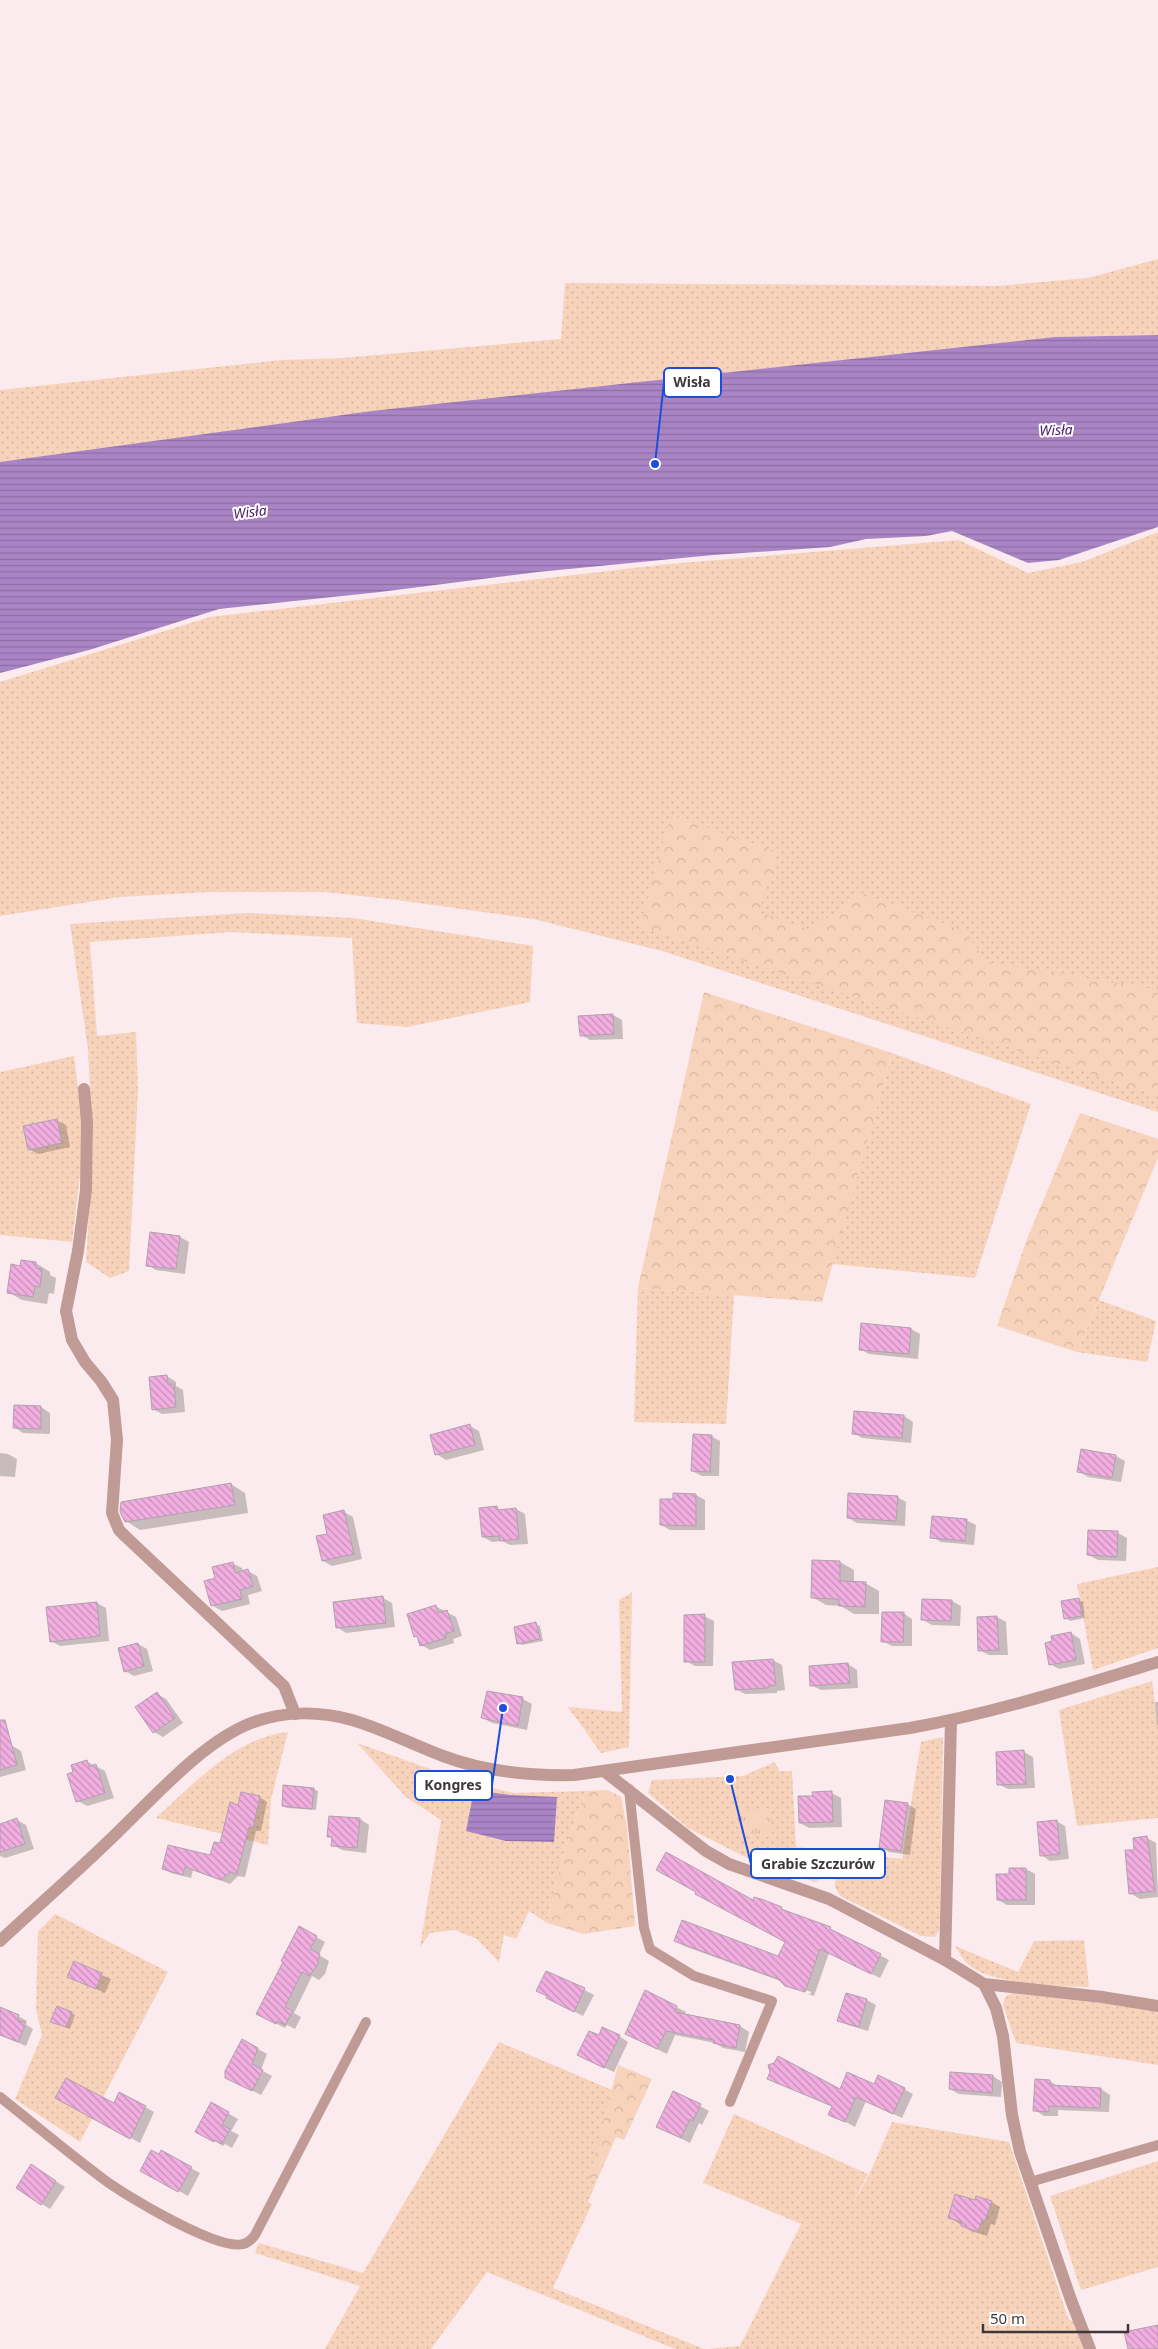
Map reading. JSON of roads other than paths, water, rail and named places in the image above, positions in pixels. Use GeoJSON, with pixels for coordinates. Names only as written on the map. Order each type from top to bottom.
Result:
{"type":"FeatureCollection","features":[{"type":"Feature","properties":{"kind":"street"},"geometry":{"type":"LineString","coordinates":[[84,1089],[88,1122],[86,1190],[78,1251],[66,1311],[72,1340],[85,1362],[101,1381],[113,1400],[118,1440],[111,1503],[113,1518],[125,1536],[284,1686],[295,1714]]}},
{"type":"Feature","properties":{"kind":"street"},"geometry":{"type":"LineString","coordinates":[[0,1941],[143,1807],[219,1741],[250,1724],[272,1717],[295,1714],[325,1714],[350,1720],[445,1757],[501,1771],[552,1776],[604,1771],[952,1721],[1009,1707],[1158,1662]]}},
{"type":"Feature","properties":{"kind":"street"},"geometry":{"type":"LineString","coordinates":[[945,1960],[952,1721]]}},
{"type":"Feature","properties":{"kind":"street"},"geometry":{"type":"LineString","coordinates":[[604,1771],[706,1851],[729,1864],[830,1899],[945,1960],[984,1984],[1102,1997],[1158,2006]]}},
{"type":"Feature","properties":{"kind":"street"},"geometry":{"type":"LineString","coordinates":[[984,1984],[996,2008],[1003,2036],[1012,2115],[1030,2182],[1090,2349]]}},
{"type":"Feature","properties":{"kind":"lane"},"geometry":{"type":"LineString","coordinates":[[629,1789],[644,1928],[650,1949],[694,1976],[772,2001],[730,2102]]}},
{"type":"Feature","properties":{"kind":"lane"},"geometry":{"type":"LineString","coordinates":[[0,2097],[104,2180],[152,2210],[205,2235],[229,2244],[242,2245],[251,2240],[255,2235],[366,2022]]}},
{"type":"Feature","properties":{"kind":"lane"},"geometry":{"type":"LineString","coordinates":[[1030,2182],[1158,2145]]}},
{"type":"Feature","properties":{"kind":"water"},"geometry":{"type":"Polygon","coordinates":[[[1158,335],[1158,527],[1059,560],[1028,563],[952,531],[926,536],[866,539],[830,547],[713,555],[538,572],[380,592],[219,609],[89,650],[0,673],[0,462],[372,411],[1055,337],[1158,335]]]}},
{"type":"Feature","properties":{"kind":"water"},"geometry":{"type":"Polygon","coordinates":[[[474,1790],[510,1795],[557,1797],[554,1842],[506,1841],[466,1831],[474,1790]]]}},
{"type":"Feature","properties":{"kind":"place","name":"Wisła"},"geometry":{"type":"Point","coordinates":[655,464]}},
{"type":"Feature","properties":{"kind":"place","name":"Kongres"},"geometry":{"type":"Point","coordinates":[503,1708]}},
{"type":"Feature","properties":{"kind":"place","name":"Grabie Szczurów"},"geometry":{"type":"Point","coordinates":[730,1779]}}]}
